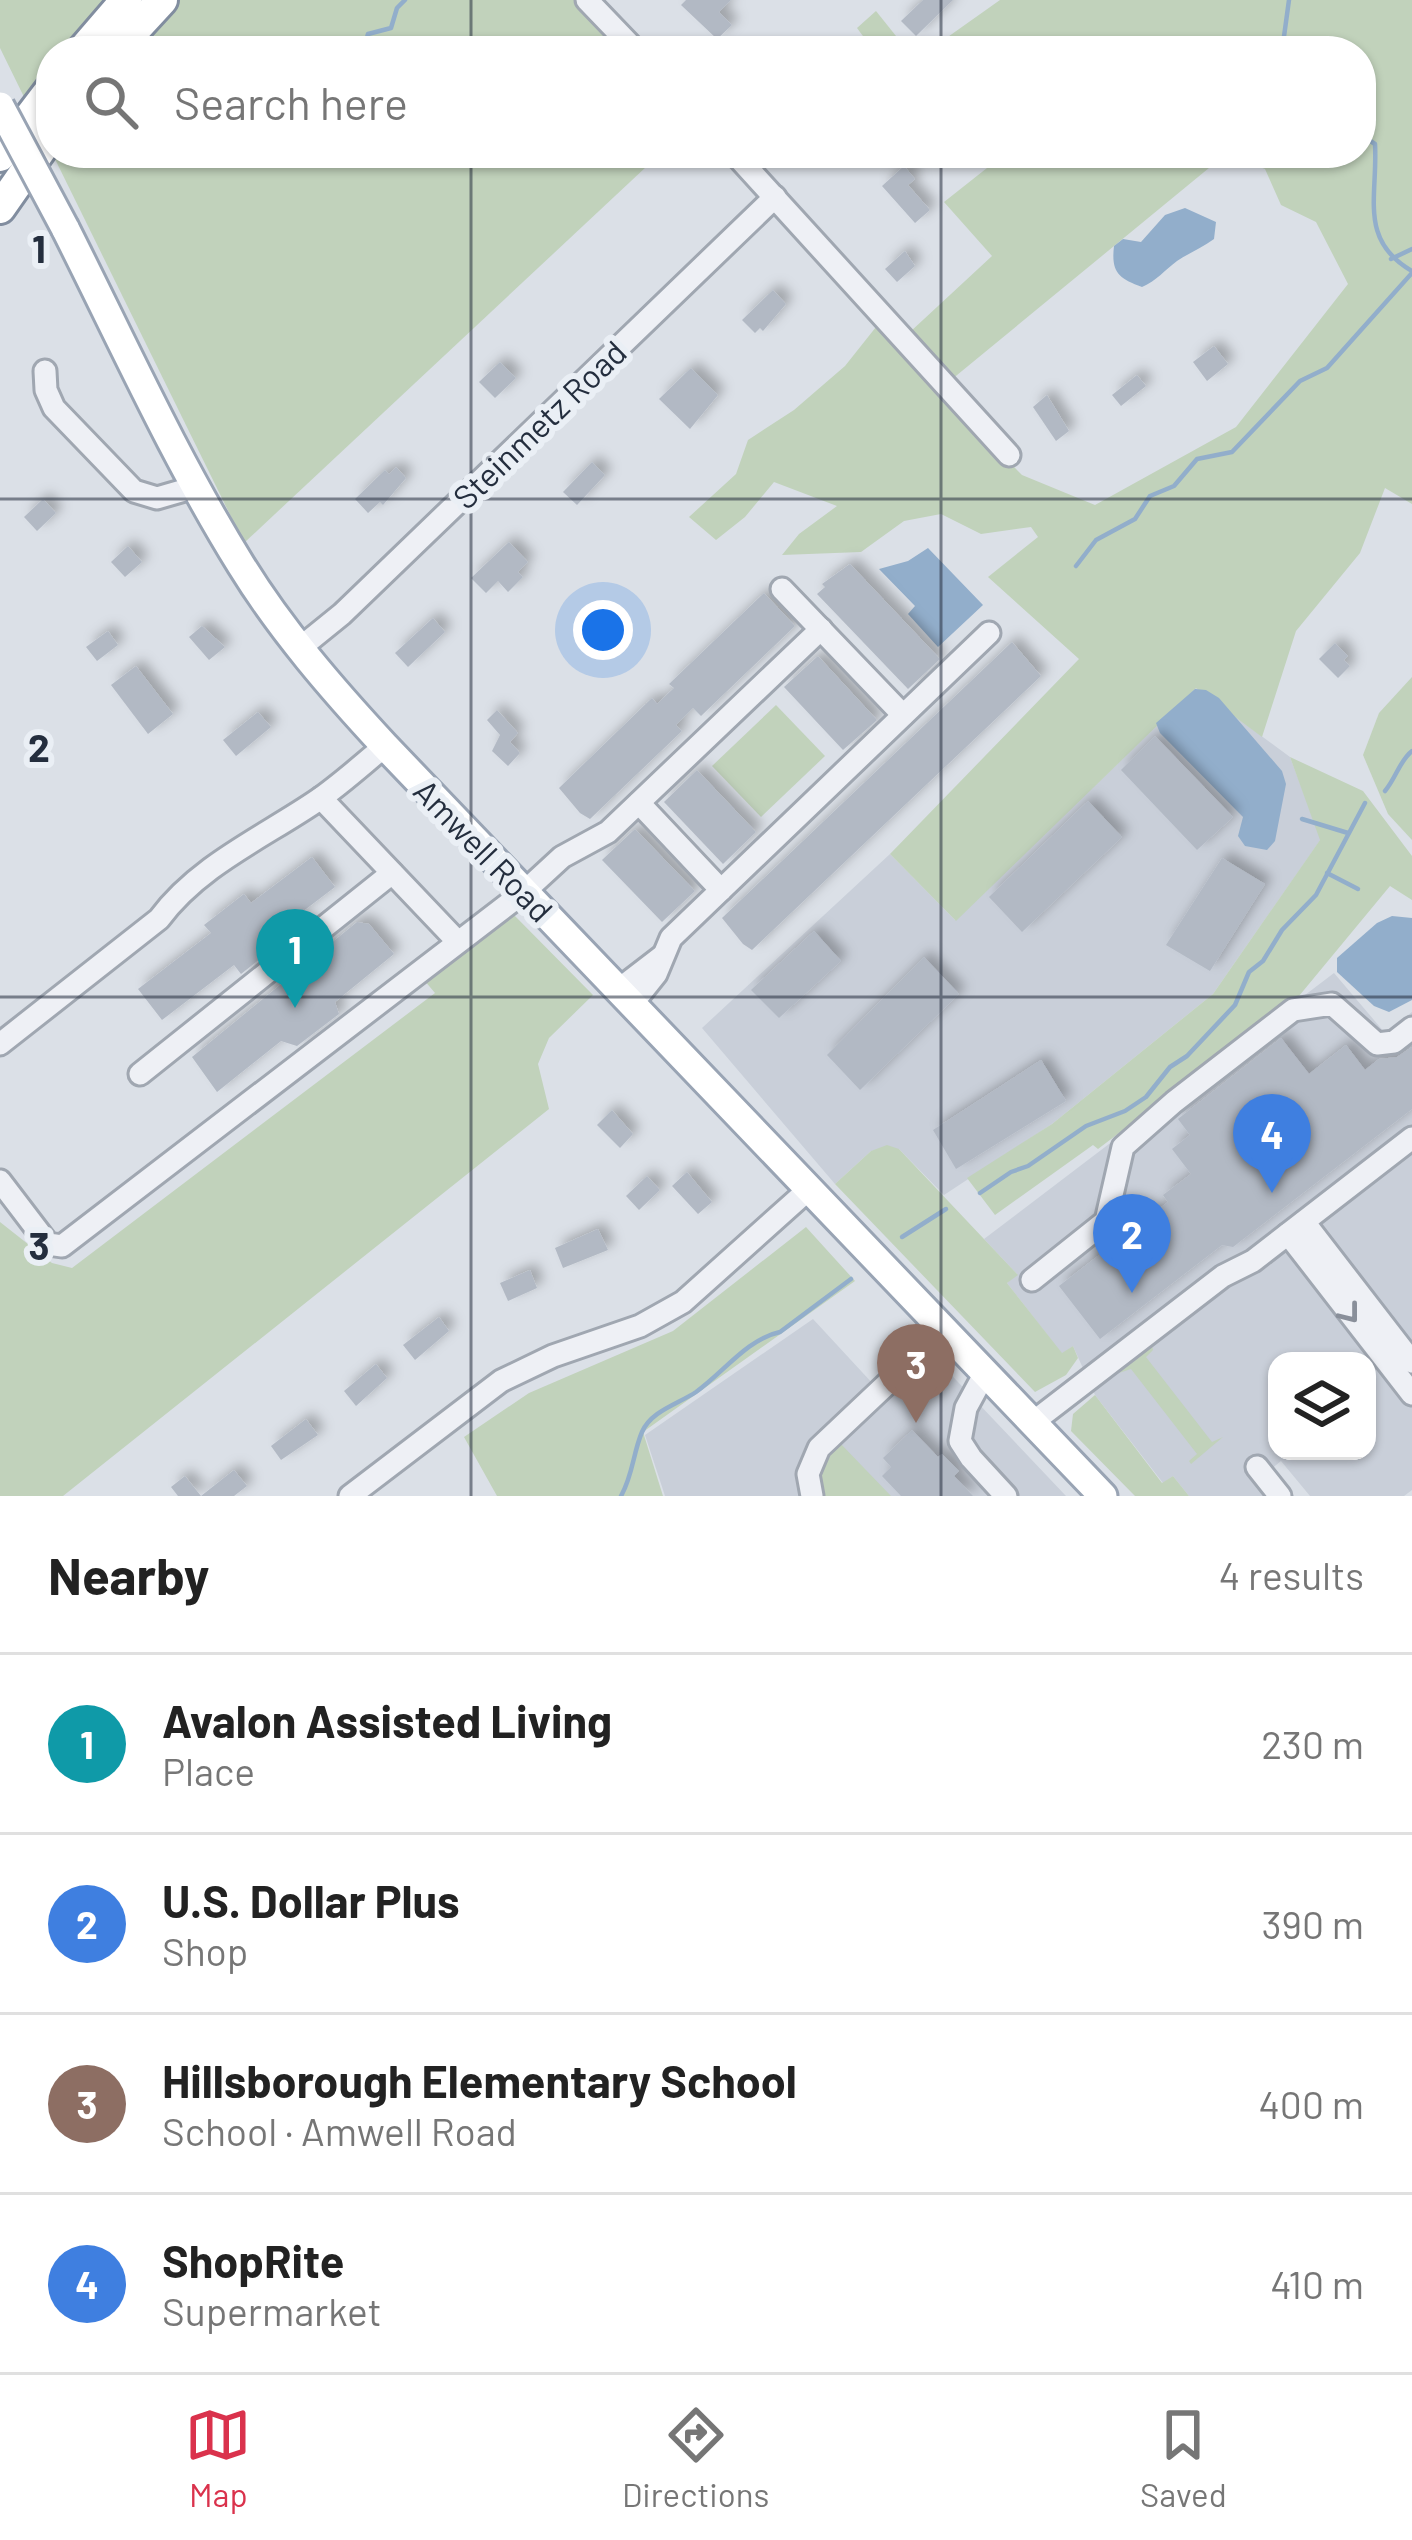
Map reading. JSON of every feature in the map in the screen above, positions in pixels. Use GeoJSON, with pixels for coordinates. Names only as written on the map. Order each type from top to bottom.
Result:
{"type":"FeatureCollection","features":[{"type":"Feature","properties":{"kind":"highway"},"geometry":{"type":"LineString","coordinates":[[95,36],[126,0]]}},
{"type":"Feature","properties":{"kind":"highway"},"geometry":{"type":"LineString","coordinates":[[129,36],[162,0]]}},
{"type":"Feature","properties":{"kind":"highway"},"geometry":{"type":"LineString","coordinates":[[0,156],[36,109]]}},
{"type":"Feature","properties":{"kind":"highway"},"geometry":{"type":"LineString","coordinates":[[0,208],[36,156]]}},
{"type":"Feature","properties":{"kind":"main road","name":"Amwell Road"},"geometry":{"type":"LineString","coordinates":[[0,106],[195,487],[244,569],[300,648],[385,746],[1103,1496]]}},
{"type":"Feature","properties":{"kind":"street"},"geometry":{"type":"LineString","coordinates":[[587,0],[622,36]]}},
{"type":"Feature","properties":{"kind":"street"},"geometry":{"type":"LineString","coordinates":[[748,168],[1009,455]]}},
{"type":"Feature","properties":{"kind":"street","name":"Steinmetz Road"},"geometry":{"type":"LineString","coordinates":[[300,648],[342,614],[775,197]]}},
{"type":"Feature","properties":{"kind":"street"},"geometry":{"type":"LineString","coordinates":[[45,371],[54,408],[134,491],[157,498],[195,487]]}},
{"type":"Feature","properties":{"kind":"street"},"geometry":{"type":"LineString","coordinates":[[782,589],[903,715]]}},
{"type":"Feature","properties":{"kind":"street"},"geometry":{"type":"LineString","coordinates":[[0,1180],[48,1244],[62,1246],[524,892],[562,857],[608,832],[821,629]]}},
{"type":"Feature","properties":{"kind":"street"},"geometry":{"type":"LineString","coordinates":[[625,997],[661,957],[671,938],[988,633]]}},
{"type":"Feature","properties":{"kind":"street"},"geometry":{"type":"LineString","coordinates":[[0,1043],[159,919],[174,898],[259,834],[321,798],[385,746]]}},
{"type":"Feature","properties":{"kind":"street"},"geometry":{"type":"LineString","coordinates":[[321,798],[458,942]]}},
{"type":"Feature","properties":{"kind":"street"},"geometry":{"type":"LineString","coordinates":[[639,803],[721,890]]}},
{"type":"Feature","properties":{"kind":"street"},"geometry":{"type":"LineString","coordinates":[[140,1074],[392,873]]}},
{"type":"Feature","properties":{"kind":"street"},"geometry":{"type":"LineString","coordinates":[[1031,1280],[1106,1221],[1123,1147],[1293,1010],[1332,1004],[1377,1044],[1394,1042],[1412,1028]]}},
{"type":"Feature","properties":{"kind":"street"},"geometry":{"type":"LineString","coordinates":[[1032,1423],[1412,1138]]}},
{"type":"Feature","properties":{"kind":"street"},"geometry":{"type":"LineString","coordinates":[[350,1496],[501,1382],[553,1355],[640,1326],[683,1302],[808,1190]]}},
{"type":"Feature","properties":{"kind":"street"},"geometry":{"type":"LineString","coordinates":[[1296,1228],[1412,1362]]}},
{"type":"Feature","properties":{"kind":"street"},"geometry":{"type":"LineString","coordinates":[[1296,1228],[1412,1394]]}},
{"type":"Feature","properties":{"kind":"street"},"geometry":{"type":"LineString","coordinates":[[812,1496],[808,1474],[813,1456],[944,1330]]}},
{"type":"Feature","properties":{"kind":"street"},"geometry":{"type":"LineString","coordinates":[[985,1373],[966,1408],[960,1441],[1006,1496]]}},
{"type":"Feature","properties":{"kind":"street"},"geometry":{"type":"LineString","coordinates":[[1257,1467],[1280,1496]]}},
{"type":"Feature","properties":{"kind":"shaded area"},"geometry":{"type":"Polygon","coordinates":[[[1196,688],[1290,757],[1321,839],[1213,994],[1052,1124],[944,1195],[899,1149],[871,1151],[835,1184],[702,1028],[890,854],[955,920],[1196,688]]]}},
{"type":"Feature","properties":{"kind":"shaded area"},"geometry":{"type":"Polygon","coordinates":[[[1334,973],[1385,1033],[1412,1012],[1412,1490],[1404,1496],[1310,1496],[1281,1461],[1270,1470],[1290,1496],[1189,1496],[1173,1476],[1163,1483],[1095,1395],[1073,1346],[1062,1354],[1007,1283],[1017,1274],[984,1239],[1334,973]]]}},
{"type":"Feature","properties":{"kind":"shaded area"},"geometry":{"type":"Polygon","coordinates":[[[813,1319],[874,1385],[920,1342],[1066,1496],[665,1496],[645,1435],[813,1319]]]}},
{"type":"Feature","properties":{"kind":"green space"},"geometry":{"type":"Polygon","coordinates":[[[0,0],[587,0],[622,36],[36,36],[36,121],[0,48],[0,0]]]}},
{"type":"Feature","properties":{"kind":"green space"},"geometry":{"type":"Polygon","coordinates":[[[1000,0],[1412,0],[1412,504],[1385,488],[1360,553],[1296,631],[1262,737],[1196,688],[956,921],[890,854],[1079,659],[988,577],[1038,537],[1031,527],[981,534],[941,514],[904,521],[861,552],[782,555],[799,534],[837,506],[774,482],[745,517],[716,540],[689,517],[736,474],[748,440],[794,410],[845,366],[876,327],[1022,475],[1095,505],[1236,427],[1348,284],[1316,222],[1281,205],[1262,168],[1376,168],[1376,36],[949,36],[1000,0]]]}},
{"type":"Feature","properties":{"kind":"green space"},"geometry":{"type":"Polygon","coordinates":[[[876,11],[896,36],[863,36],[857,28],[876,11]]]}},
{"type":"Feature","properties":{"kind":"green space"},"geometry":{"type":"Polygon","coordinates":[[[59,168],[645,168],[244,543],[59,168]]]}},
{"type":"Feature","properties":{"kind":"green space"},"geometry":{"type":"Polygon","coordinates":[[[987,168],[1209,168],[951,380],[910,332],[992,256],[944,202],[987,168]]]}},
{"type":"Feature","properties":{"kind":"green space"},"geometry":{"type":"Polygon","coordinates":[[[1412,677],[1412,840],[1388,814],[1363,755],[1379,713],[1412,677]]]}},
{"type":"Feature","properties":{"kind":"green space"},"geometry":{"type":"Polygon","coordinates":[[[776,705],[825,756],[761,817],[712,766],[776,705]]]}},
{"type":"Feature","properties":{"kind":"green space"},"geometry":{"type":"Polygon","coordinates":[[[1290,757],[1363,791],[1412,856],[1412,900],[1390,886],[1299,996],[1098,1149],[1093,1145],[995,1215],[967,1178],[1052,1124],[1213,994],[1320,840],[1290,757]]]}},
{"type":"Feature","properties":{"kind":"green space"},"geometry":{"type":"Polygon","coordinates":[[[513,914],[593,995],[549,1038],[538,1064],[549,1109],[63,1496],[0,1496],[0,1222],[52,1263],[72,1268],[435,993],[424,980],[513,914]]]}},
{"type":"Feature","properties":{"kind":"green space"},"geometry":{"type":"Polygon","coordinates":[[[887,1145],[899,1149],[1018,1275],[1007,1283],[1062,1353],[1073,1346],[1078,1358],[1066,1375],[1035,1392],[835,1184],[871,1151],[887,1145]]]}},
{"type":"Feature","properties":{"kind":"green space"},"geometry":{"type":"Polygon","coordinates":[[[806,1227],[855,1281],[643,1432],[663,1496],[497,1496],[464,1437],[529,1393],[673,1331],[806,1227]]]}},
{"type":"Feature","properties":{"kind":"green space"},"geometry":{"type":"Polygon","coordinates":[[[1152,1346],[1146,1357],[1212,1442],[1223,1437],[1191,1464],[1197,1454],[1131,1369],[1119,1373],[1152,1346]]]}},
{"type":"Feature","properties":{"kind":"green space"},"geometry":{"type":"Polygon","coordinates":[[[1095,1395],[1162,1483],[1173,1476],[1189,1496],[1135,1496],[1071,1431],[1073,1414],[1095,1395]]]}},
{"type":"Feature","properties":{"kind":"green space"},"geometry":{"type":"Polygon","coordinates":[[[839,1442],[891,1496],[804,1496],[818,1462],[839,1442]]]}},
{"type":"Feature","properties":{"kind":"water"},"geometry":{"type":"Polygon","coordinates":[[[1185,208],[1216,222],[1214,239],[1142,287],[1122,277],[1115,268],[1114,246],[1123,239],[1141,242],[1165,215],[1185,208]]]}},
{"type":"Feature","properties":{"kind":"water"},"geometry":{"type":"Polygon","coordinates":[[[928,548],[983,605],[938,647],[908,614],[915,606],[879,569],[908,561],[928,548]]]}},
{"type":"Feature","properties":{"kind":"water"},"geometry":{"type":"Polygon","coordinates":[[[1195,689],[1219,698],[1282,771],[1286,784],[1275,841],[1267,850],[1245,846],[1238,836],[1243,817],[1160,733],[1156,723],[1195,689]]]}},
{"type":"Feature","properties":{"kind":"water"},"geometry":{"type":"Polygon","coordinates":[[[1392,916],[1412,918],[1412,1000],[1389,1012],[1374,1006],[1337,972],[1337,958],[1392,916]]]}},
{"type":"Feature","properties":{"kind":"building"},"geometry":{"type":"Polygon","coordinates":[[[686,0],[731,0],[719,12],[732,25],[714,36],[681,5],[686,0]]]}},
{"type":"Feature","properties":{"kind":"building"},"geometry":{"type":"Polygon","coordinates":[[[923,0],[953,0],[916,36],[901,21],[923,0]]]}},
{"type":"Feature","properties":{"kind":"building"},"geometry":{"type":"Polygon","coordinates":[[[906,168],[915,179],[908,185],[930,210],[915,223],[882,186],[906,168]]]}},
{"type":"Feature","properties":{"kind":"building"},"geometry":{"type":"Polygon","coordinates":[[[905,251],[915,266],[897,282],[885,269],[905,251]]]}},
{"type":"Feature","properties":{"kind":"building"},"geometry":{"type":"Polygon","coordinates":[[[773,290],[786,304],[763,331],[760,328],[755,333],[742,320],[773,290]]]}},
{"type":"Feature","properties":{"kind":"building"},"geometry":{"type":"Polygon","coordinates":[[[1214,346],[1228,364],[1207,381],[1193,362],[1214,346]]]}},
{"type":"Feature","properties":{"kind":"building"},"geometry":{"type":"Polygon","coordinates":[[[500,362],[516,378],[495,398],[479,382],[500,362]]]}},
{"type":"Feature","properties":{"kind":"building"},"geometry":{"type":"Polygon","coordinates":[[[691,368],[718,395],[690,429],[659,399],[691,368]]]}},
{"type":"Feature","properties":{"kind":"building"},"geometry":{"type":"Polygon","coordinates":[[[1137,375],[1146,386],[1121,406],[1112,395],[1137,375]]]}},
{"type":"Feature","properties":{"kind":"building"},"geometry":{"type":"Polygon","coordinates":[[[1047,395],[1069,431],[1056,441],[1033,407],[1047,395]]]}},
{"type":"Feature","properties":{"kind":"building"},"geometry":{"type":"Polygon","coordinates":[[[592,462],[605,475],[577,505],[563,492],[592,462]]]}},
{"type":"Feature","properties":{"kind":"building"},"geometry":{"type":"Polygon","coordinates":[[[396,467],[406,478],[383,505],[380,502],[368,513],[355,499],[385,470],[389,474],[396,467]]]}},
{"type":"Feature","properties":{"kind":"building"},"geometry":{"type":"Polygon","coordinates":[[[43,499],[56,513],[37,531],[24,517],[43,499]]]}},
{"type":"Feature","properties":{"kind":"building"},"geometry":{"type":"Polygon","coordinates":[[[509,542],[528,562],[518,572],[523,577],[508,592],[498,581],[486,593],[471,578],[509,542]]]}},
{"type":"Feature","properties":{"kind":"building"},"geometry":{"type":"Polygon","coordinates":[[[128,546],[142,562],[125,577],[111,562],[128,546]]]}},
{"type":"Feature","properties":{"kind":"building"},"geometry":{"type":"Polygon","coordinates":[[[850,564],[940,659],[908,689],[817,594],[825,587],[822,584],[850,564]]]}},
{"type":"Feature","properties":{"kind":"building"},"geometry":{"type":"Polygon","coordinates":[[[764,593],[795,626],[701,716],[693,708],[676,725],[682,731],[590,819],[580,813],[559,788],[652,698],[657,704],[674,688],[669,684],[764,593]]]}},
{"type":"Feature","properties":{"kind":"building"},"geometry":{"type":"Polygon","coordinates":[[[433,618],[445,632],[408,667],[395,653],[433,618]]]}},
{"type":"Feature","properties":{"kind":"building"},"geometry":{"type":"Polygon","coordinates":[[[202,626],[225,647],[209,660],[189,637],[202,626]]]}},
{"type":"Feature","properties":{"kind":"building"},"geometry":{"type":"Polygon","coordinates":[[[108,631],[118,645],[97,661],[86,647],[108,631]]]}},
{"type":"Feature","properties":{"kind":"building"},"geometry":{"type":"Polygon","coordinates":[[[1012,642],[1041,676],[752,950],[743,944],[722,918],[1012,642]]]}},
{"type":"Feature","properties":{"kind":"building"},"geometry":{"type":"Polygon","coordinates":[[[1335,643],[1348,656],[1344,660],[1350,666],[1338,678],[1319,659],[1335,643]]]}},
{"type":"Feature","properties":{"kind":"building"},"geometry":{"type":"Polygon","coordinates":[[[818,656],[877,720],[843,750],[784,687],[818,656]]]}},
{"type":"Feature","properties":{"kind":"building"},"geometry":{"type":"Polygon","coordinates":[[[136,666],[173,714],[148,734],[111,685],[136,666]]]}},
{"type":"Feature","properties":{"kind":"building"},"geometry":{"type":"Polygon","coordinates":[[[497,710],[518,733],[510,742],[520,753],[508,766],[492,751],[500,735],[487,720],[497,710]]]}},
{"type":"Feature","properties":{"kind":"building"},"geometry":{"type":"Polygon","coordinates":[[[258,712],[271,727],[236,756],[223,740],[258,712]]]}},
{"type":"Feature","properties":{"kind":"building"},"geometry":{"type":"Polygon","coordinates":[[[1155,736],[1233,817],[1197,850],[1121,770],[1155,736]]]}},
{"type":"Feature","properties":{"kind":"building"},"geometry":{"type":"Polygon","coordinates":[[[697,770],[756,832],[723,864],[664,802],[697,770]]]}},
{"type":"Feature","properties":{"kind":"building"},"geometry":{"type":"Polygon","coordinates":[[[1088,801],[1122,837],[1022,932],[989,897],[1088,801]]]}},
{"type":"Feature","properties":{"kind":"building"},"geometry":{"type":"Polygon","coordinates":[[[635,829],[695,891],[662,922],[602,860],[635,829]]]}},
{"type":"Feature","properties":{"kind":"building"},"geometry":{"type":"Polygon","coordinates":[[[312,857],[335,887],[273,934],[280,943],[241,974],[234,965],[162,1020],[138,989],[211,933],[204,925],[244,894],[251,903],[312,857]]]}},
{"type":"Feature","properties":{"kind":"building"},"geometry":{"type":"Polygon","coordinates":[[[1222,858],[1265,884],[1210,971],[1166,945],[1222,858]]]}},
{"type":"Feature","properties":{"kind":"building"},"geometry":{"type":"Polygon","coordinates":[[[357,922],[369,924],[394,954],[335,1002],[339,1014],[297,1046],[281,1041],[217,1092],[192,1057],[357,922]]]}},
{"type":"Feature","properties":{"kind":"building"},"geometry":{"type":"Polygon","coordinates":[[[814,931],[841,961],[779,1018],[751,990],[814,931]]]}},
{"type":"Feature","properties":{"kind":"building"},"geometry":{"type":"Polygon","coordinates":[[[924,957],[959,994],[860,1090],[827,1055],[924,957]]]}},
{"type":"Feature","properties":{"kind":"building"},"geometry":{"type":"Polygon","coordinates":[[[1281,1038],[1309,1074],[1346,1045],[1365,1070],[1379,1059],[1397,1057],[1412,1047],[1412,1109],[1233,1247],[1222,1245],[1100,1339],[1059,1286],[1168,1202],[1163,1195],[1191,1174],[1172,1149],[1190,1135],[1178,1119],[1281,1038]]]}},
{"type":"Feature","properties":{"kind":"building"},"geometry":{"type":"Polygon","coordinates":[[[1041,1060],[1066,1101],[956,1169],[933,1130],[1041,1060]]]}},
{"type":"Feature","properties":{"kind":"building"},"geometry":{"type":"Polygon","coordinates":[[[612,1110],[633,1134],[620,1148],[597,1125],[612,1110]]]}},
{"type":"Feature","properties":{"kind":"building"},"geometry":{"type":"Polygon","coordinates":[[[687,1172],[712,1202],[698,1214],[672,1186],[687,1172]]]}},
{"type":"Feature","properties":{"kind":"building"},"geometry":{"type":"Polygon","coordinates":[[[647,1176],[660,1190],[639,1210],[626,1196],[647,1176]]]}},
{"type":"Feature","properties":{"kind":"building"},"geometry":{"type":"Polygon","coordinates":[[[598,1229],[608,1250],[563,1268],[555,1248],[598,1229]]]}},
{"type":"Feature","properties":{"kind":"building"},"geometry":{"type":"Polygon","coordinates":[[[530,1270],[537,1288],[508,1301],[500,1283],[530,1270]]]}},
{"type":"Feature","properties":{"kind":"building"},"geometry":{"type":"Polygon","coordinates":[[[439,1317],[449,1331],[415,1360],[403,1345],[439,1317]]]}},
{"type":"Feature","properties":{"kind":"building"},"geometry":{"type":"Polygon","coordinates":[[[376,1364],[387,1378],[356,1406],[344,1391],[376,1364]]]}},
{"type":"Feature","properties":{"kind":"building"},"geometry":{"type":"Polygon","coordinates":[[[306,1419],[318,1435],[281,1460],[271,1446],[306,1419]]]}},
{"type":"Feature","properties":{"kind":"building"},"geometry":{"type":"Polygon","coordinates":[[[912,1430],[959,1471],[954,1476],[973,1496],[901,1496],[882,1476],[891,1467],[883,1458],[912,1430]]]}},
{"type":"Feature","properties":{"kind":"building"},"geometry":{"type":"Polygon","coordinates":[[[234,1470],[247,1486],[234,1496],[201,1496],[234,1470]]]}},
{"type":"Feature","properties":{"kind":"building"},"geometry":{"type":"Polygon","coordinates":[[[185,1476],[201,1496],[178,1496],[171,1487],[185,1476]]]}},
{"type":"Feature","properties":{"kind":"waterway"},"geometry":{"type":"LineString","coordinates":[[367,36],[391,28],[405,0]]}},
{"type":"Feature","properties":{"kind":"waterway"},"geometry":{"type":"LineString","coordinates":[[1284,36],[1289,0]]}},
{"type":"Feature","properties":{"kind":"waterway"},"geometry":{"type":"LineString","coordinates":[[1375,168],[1377,231],[1395,259],[1412,271]]}},
{"type":"Feature","properties":{"kind":"waterway"},"geometry":{"type":"LineString","coordinates":[[1391,259],[1412,249]]}},
{"type":"Feature","properties":{"kind":"waterway"},"geometry":{"type":"LineString","coordinates":[[1076,566],[1096,540],[1135,519],[1150,496],[1174,486],[1197,459],[1232,452],[1300,381],[1327,368],[1412,273]]}},
{"type":"Feature","properties":{"kind":"waterway"},"geometry":{"type":"LineString","coordinates":[[1385,791],[1412,751]]}},
{"type":"Feature","properties":{"kind":"waterway"},"geometry":{"type":"LineString","coordinates":[[980,1193],[1086,1126],[1125,1111],[1187,1056],[1235,1005],[1249,972],[1316,895],[1365,803]]}},
{"type":"Feature","properties":{"kind":"waterway"},"geometry":{"type":"LineString","coordinates":[[1302,819],[1348,833]]}},
{"type":"Feature","properties":{"kind":"waterway"},"geometry":{"type":"LineString","coordinates":[[1327,873],[1358,889]]}},
{"type":"Feature","properties":{"kind":"waterway"},"geometry":{"type":"LineString","coordinates":[[902,1237],[946,1209]]}},
{"type":"Feature","properties":{"kind":"waterway"},"geometry":{"type":"LineString","coordinates":[[621,1496],[642,1432],[652,1419],[851,1279]]}},
{"type":"Feature","properties":{"kind":"place","name":"Avalon Assisted Living"},"geometry":{"type":"Point","coordinates":[295,1008]}},
{"type":"Feature","properties":{"kind":"place","name":"ShopRite"},"geometry":{"type":"Point","coordinates":[1272,1193]}},
{"type":"Feature","properties":{"kind":"place","name":"U.S. Dollar Plus"},"geometry":{"type":"Point","coordinates":[1132,1293]}},
{"type":"Feature","properties":{"kind":"place","name":"Hillsborough Elementary School"},"geometry":{"type":"Point","coordinates":[916,1423]}}]}
